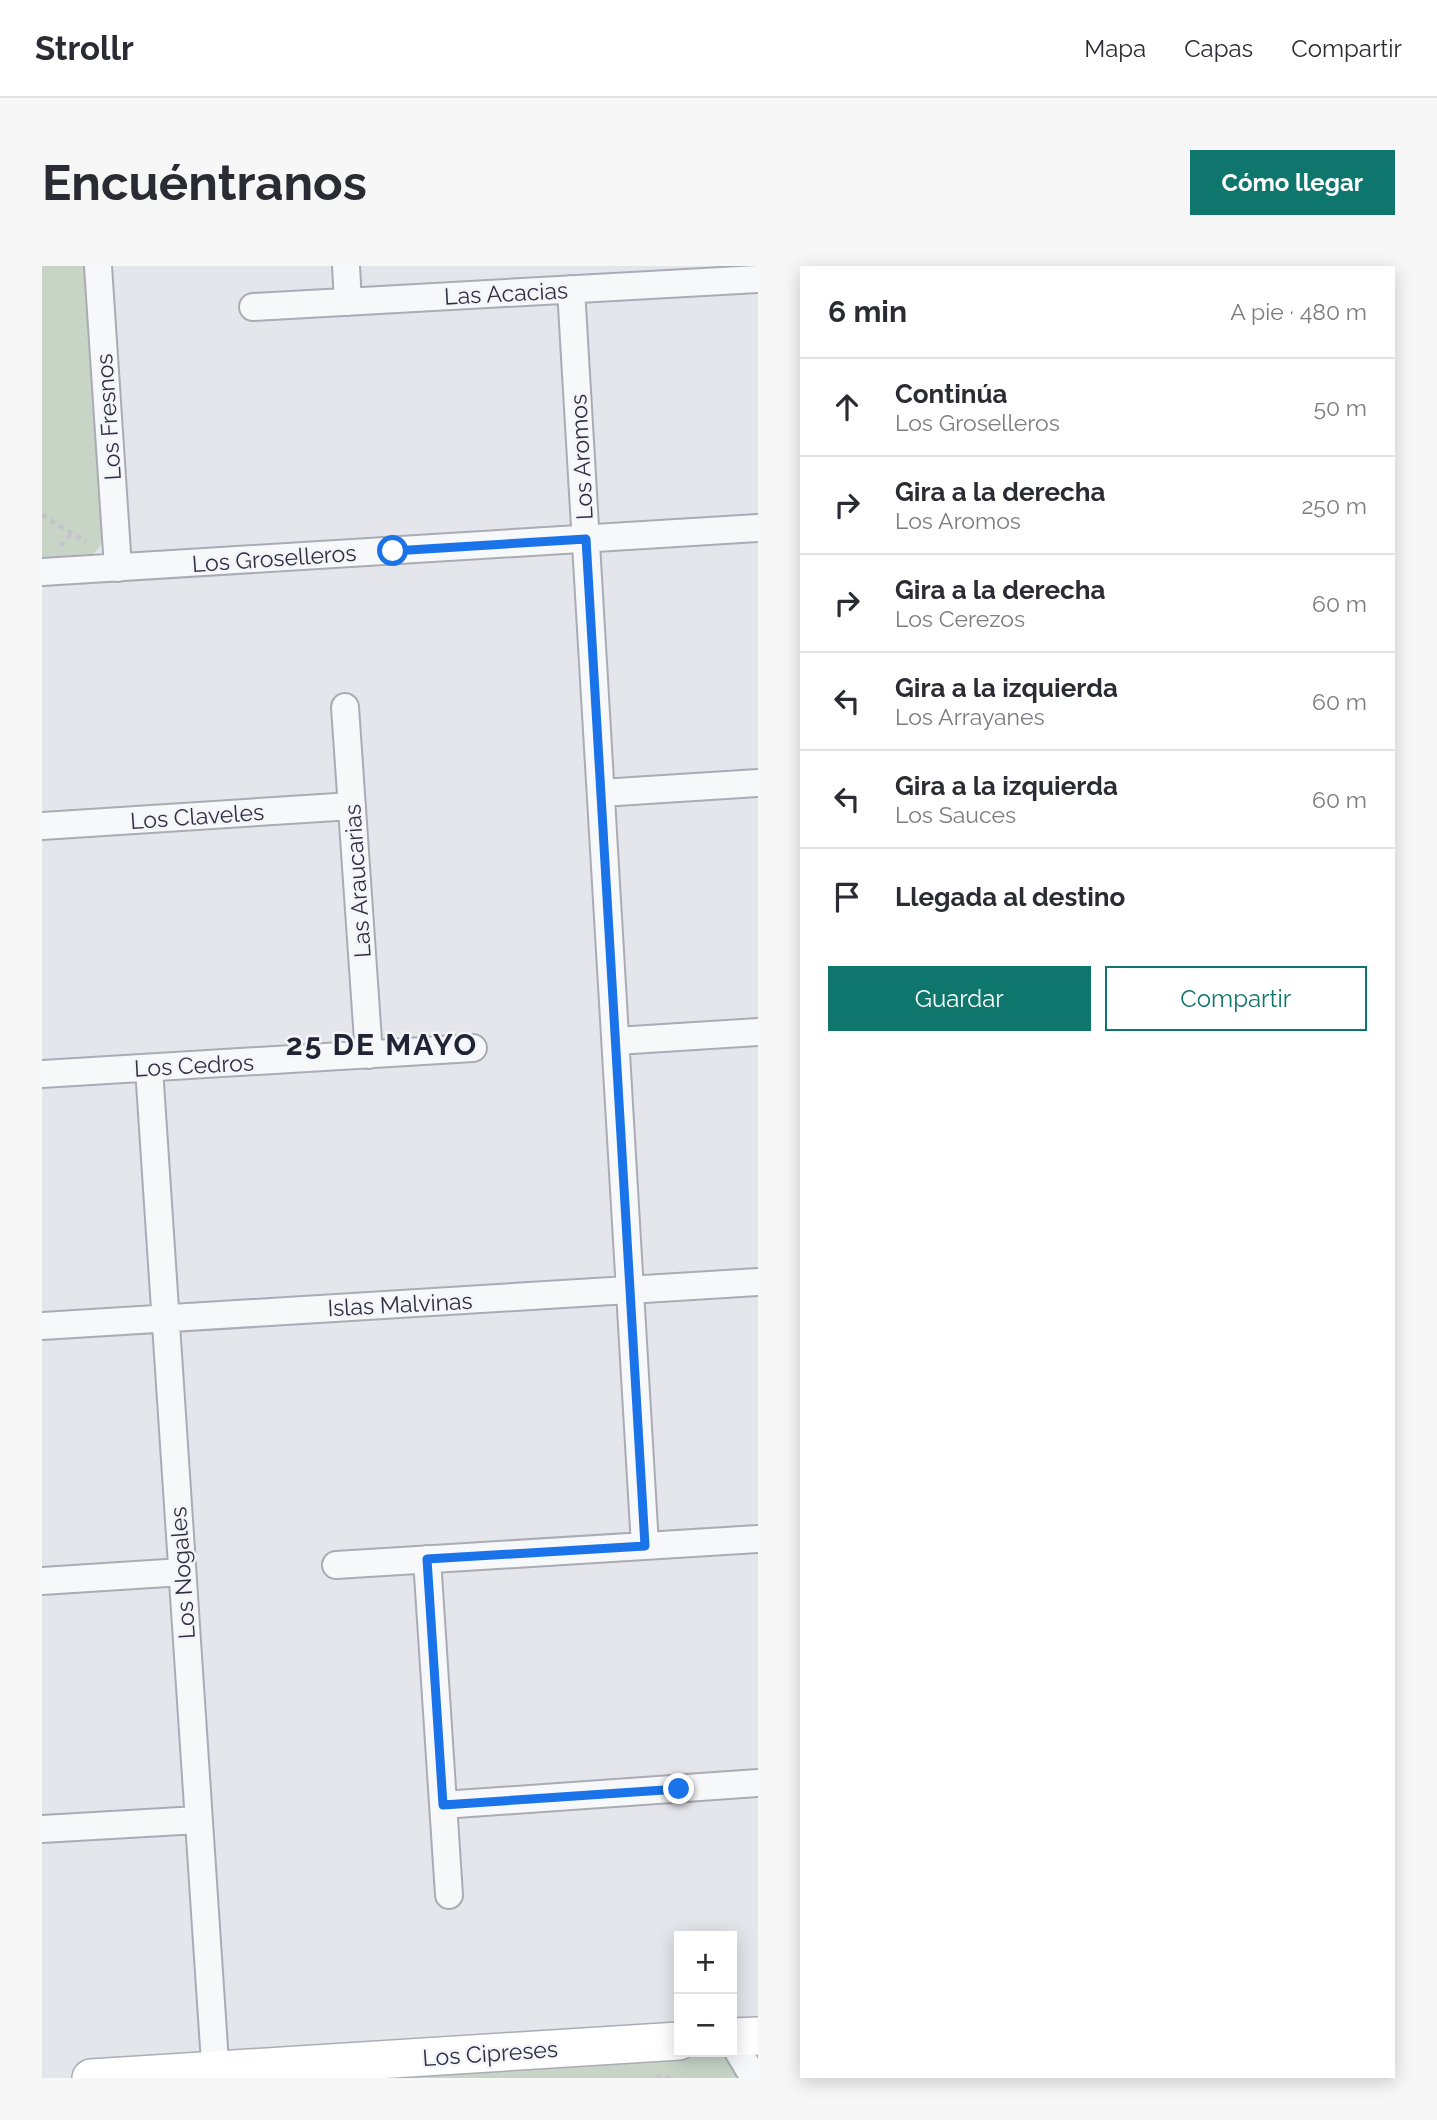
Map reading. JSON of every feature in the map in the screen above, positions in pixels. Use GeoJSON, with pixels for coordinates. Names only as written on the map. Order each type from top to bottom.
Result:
{"type":"FeatureCollection","features":[{"type":"Feature","properties":{"kind":"main road"},"geometry":{"type":"LineString","coordinates":[[737,2038],[758,2036]]}},
{"type":"Feature","properties":{"kind":"main road","name":"Los Cipreses"},"geometry":{"type":"LineString","coordinates":[[91,2078],[216,2074],[674,2041]]}},
{"type":"Feature","properties":{"kind":"street","name":"Los Fresnos"},"geometry":{"type":"LineString","coordinates":[[98,266],[118,568]]}},
{"type":"Feature","properties":{"kind":"street"},"geometry":{"type":"LineString","coordinates":[[346,266],[348,302]]}},
{"type":"Feature","properties":{"kind":"street","name":"Las Acacias"},"geometry":{"type":"LineString","coordinates":[[253,307],[758,279]]}},
{"type":"Feature","properties":{"kind":"street","name":"Los Aromos"},"geometry":{"type":"LineString","coordinates":[[571,289],[645,1546]]}},
{"type":"Feature","properties":{"kind":"street","name":"Los Groselleros"},"geometry":{"type":"LineString","coordinates":[[42,572],[758,528]]}},
{"type":"Feature","properties":{"kind":"street","name":"Las Araucarias"},"geometry":{"type":"LineString","coordinates":[[345,707],[369,1055]]}},
{"type":"Feature","properties":{"kind":"street"},"geometry":{"type":"LineString","coordinates":[[601,793],[758,783]]}},
{"type":"Feature","properties":{"kind":"street","name":"Los Claveles"},"geometry":{"type":"LineString","coordinates":[[42,826],[352,806]]}},
{"type":"Feature","properties":{"kind":"street"},"geometry":{"type":"LineString","coordinates":[[615,1041],[758,1032]]}},
{"type":"Feature","properties":{"kind":"street","name":"Los Cedros"},"geometry":{"type":"LineString","coordinates":[[42,1074],[473,1048]]}},
{"type":"Feature","properties":{"kind":"street","name":"Los Nogales"},"geometry":{"type":"LineString","coordinates":[[149,1068],[216,2074]]}},
{"type":"Feature","properties":{"kind":"street","name":"Islas Malvinas"},"geometry":{"type":"LineString","coordinates":[[42,1326],[758,1282]]}},
{"type":"Feature","properties":{"kind":"street"},"geometry":{"type":"LineString","coordinates":[[336,1565],[758,1539]]}},
{"type":"Feature","properties":{"kind":"street"},"geometry":{"type":"LineString","coordinates":[[427,1559],[449,1895]]}},
{"type":"Feature","properties":{"kind":"street"},"geometry":{"type":"LineString","coordinates":[[42,1581],[182,1572]]}},
{"type":"Feature","properties":{"kind":"street"},"geometry":{"type":"LineString","coordinates":[[443,1805],[758,1783]]}},
{"type":"Feature","properties":{"kind":"street"},"geometry":{"type":"LineString","coordinates":[[42,1829],[198,1820]]}},
{"type":"Feature","properties":{"kind":"street"},"geometry":{"type":"LineString","coordinates":[[737,2048],[754,2078]]}},
{"type":"Feature","properties":{"kind":"path"},"geometry":{"type":"LineString","coordinates":[[42,514],[94,548]]}},
{"type":"Feature","properties":{"kind":"path"},"geometry":{"type":"LineString","coordinates":[[656,2078],[671,2078]]}},
{"type":"Feature","properties":{"kind":"green space"},"geometry":{"type":"Polygon","coordinates":[[[42,266],[87,266],[103,538],[100,547],[87,557],[42,563],[42,266]]]}},
{"type":"Feature","properties":{"kind":"green space"},"geometry":{"type":"Polygon","coordinates":[[[674,2056],[729,2057],[742,2078],[332,2078],[674,2056]]]}},
{"type":"Feature","properties":{"kind":"district","name":"25 DE MAYO"},"geometry":{"type":"Point","coordinates":[382,1044]}},
{"type":"Feature","properties":{"kind":"route"},"geometry":{"type":"LineString","coordinates":[[393,551],[586,539],[645,1546],[427,1559],[443,1805],[679,1789]]}}]}
